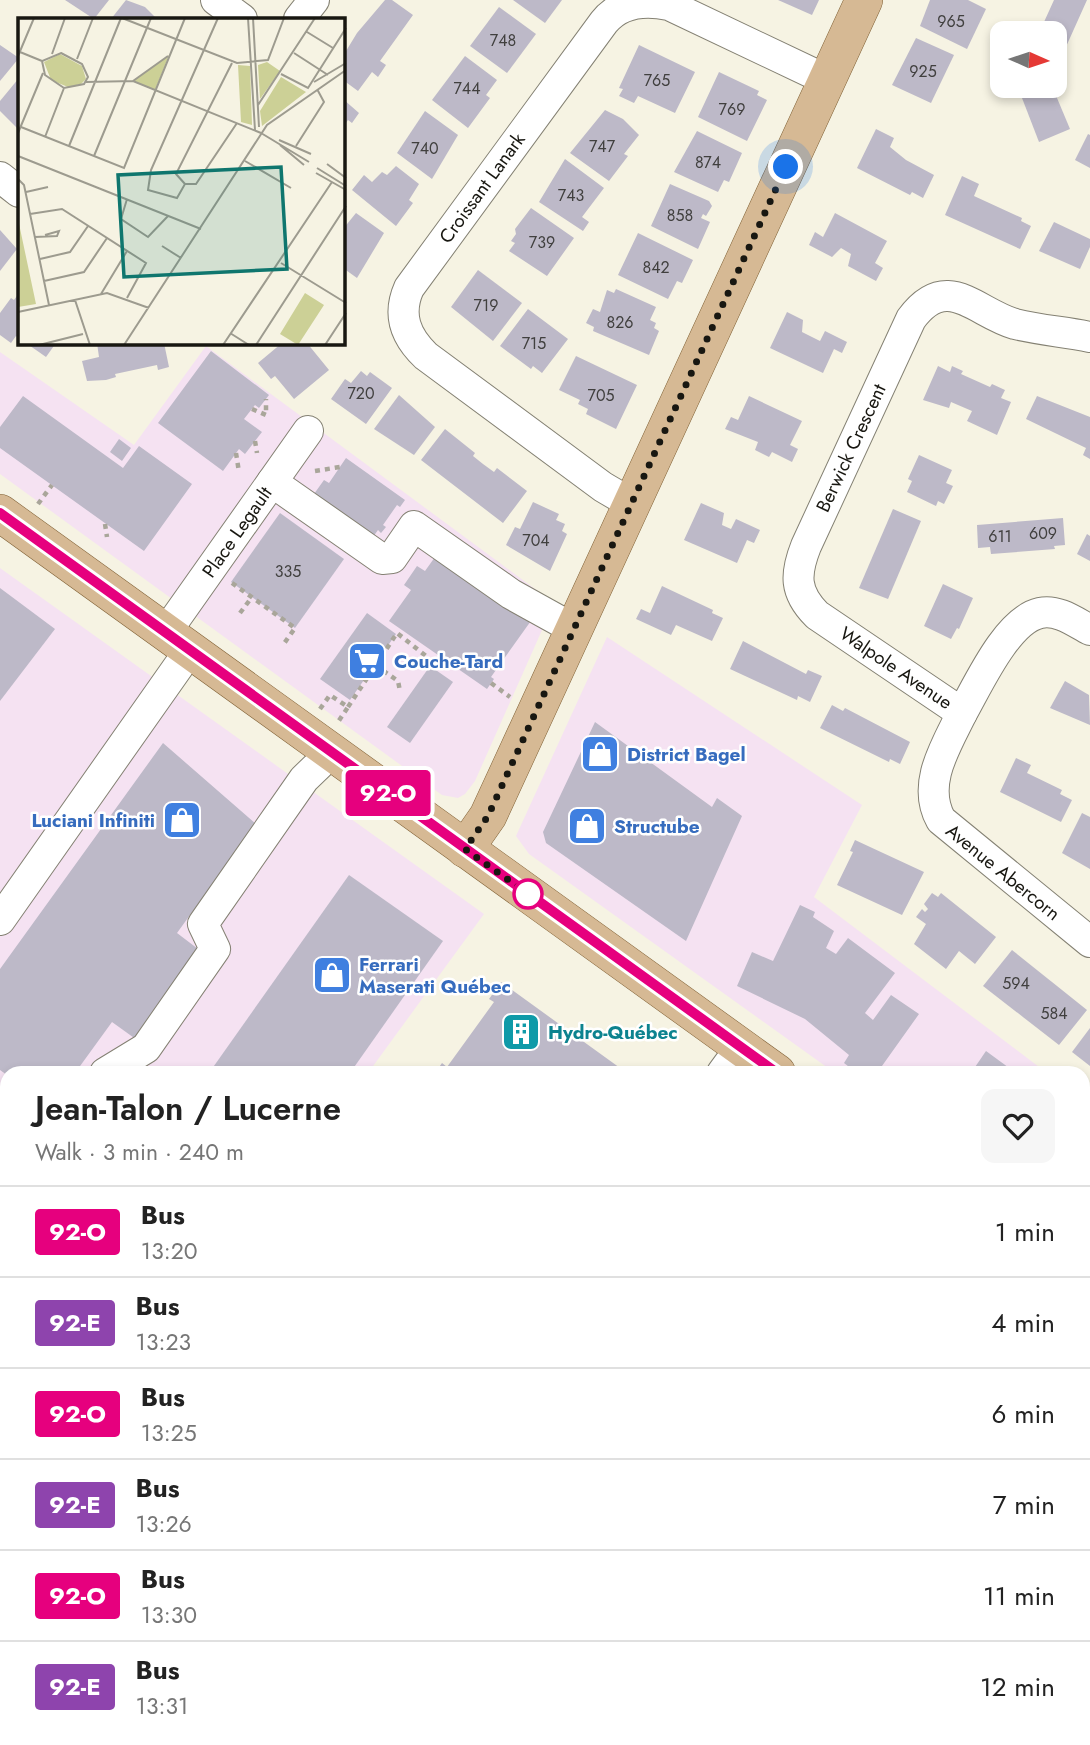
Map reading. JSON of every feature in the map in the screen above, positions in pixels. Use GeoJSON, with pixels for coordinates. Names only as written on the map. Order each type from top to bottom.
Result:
{"type":"FeatureCollection","features":[{"type":"Feature","properties":{"kind":"main road"},"geometry":{"type":"LineString","coordinates":[[465,849],[488,816],[864,0]]}},
{"type":"Feature","properties":{"kind":"main road"},"geometry":{"type":"LineString","coordinates":[[0,513],[178,641],[335,737],[465,849],[732,1060],[753,1066]]}},
{"type":"Feature","properties":{"kind":"street"},"geometry":{"type":"LineString","coordinates":[[216,0],[241,18]]}},
{"type":"Feature","properties":{"kind":"street"},"geometry":{"type":"LineString","coordinates":[[300,18],[314,0]]}},
{"type":"Feature","properties":{"kind":"street","name":"Croissant Lanark"},"geometry":{"type":"LineString","coordinates":[[632,504],[603,487],[426,356],[406,329],[403,304],[409,288],[604,22],[622,6],[646,1],[669,5],[827,80]]}},
{"type":"Feature","properties":{"kind":"street"},"geometry":{"type":"LineString","coordinates":[[0,177],[18,191]]}},
{"type":"Feature","properties":{"kind":"street","name":"Berwick Crescent"},"geometry":{"type":"LineString","coordinates":[[817,615],[801,597],[797,583],[797,572],[806,546],[911,319],[926,303],[945,296],[970,301],[1000,319],[1090,337]]}},
{"type":"Feature","properties":{"kind":"street","name":"Place Legault"},"geometry":{"type":"LineString","coordinates":[[0,920],[178,641],[272,482],[308,431]]}},
{"type":"Feature","properties":{"kind":"street"},"geometry":{"type":"LineString","coordinates":[[272,482],[382,559],[392,558],[414,526],[511,594],[574,629]]}},
{"type":"Feature","properties":{"kind":"street","name":"Walpole Avenue"},"geometry":{"type":"LineString","coordinates":[[817,615],[962,713],[999,649],[1027,618],[1041,612],[1055,613],[1090,630]]}},
{"type":"Feature","properties":{"kind":"street","name":"Avenue Abercorn"},"geometry":{"type":"LineString","coordinates":[[962,713],[944,751],[934,784],[932,797],[941,820],[1090,942]]}},
{"type":"Feature","properties":{"kind":"street"},"geometry":{"type":"LineString","coordinates":[[116,1066],[146,1048],[215,949],[203,924],[335,737]]}},
{"type":"Feature","properties":{"kind":"path"},"geometry":{"type":"LineString","coordinates":[[252,409],[267,415],[266,399]]}},
{"type":"Feature","properties":{"kind":"path"},"geometry":{"type":"LineString","coordinates":[[255,441],[257,453]]}},
{"type":"Feature","properties":{"kind":"path"},"geometry":{"type":"LineString","coordinates":[[315,471],[340,467]]}},
{"type":"Feature","properties":{"kind":"path"},"geometry":{"type":"LineString","coordinates":[[37,505],[52,485]]}},
{"type":"Feature","properties":{"kind":"path"},"geometry":{"type":"LineString","coordinates":[[105,524],[107,537]]}},
{"type":"Feature","properties":{"kind":"path"},"geometry":{"type":"LineString","coordinates":[[231,582],[295,628],[283,645]]}},
{"type":"Feature","properties":{"kind":"path"},"geometry":{"type":"LineString","coordinates":[[240,613],[251,597]]}},
{"type":"Feature","properties":{"kind":"path"},"geometry":{"type":"LineString","coordinates":[[335,737],[348,707],[397,634],[426,656]]}},
{"type":"Feature","properties":{"kind":"path"},"geometry":{"type":"LineString","coordinates":[[375,665],[398,681],[400,691]]}},
{"type":"Feature","properties":{"kind":"path"},"geometry":{"type":"LineString","coordinates":[[491,683],[514,700]]}},
{"type":"Feature","properties":{"kind":"path"},"geometry":{"type":"LineString","coordinates":[[320,709],[330,695],[348,707]]}},
{"type":"Feature","properties":{"kind":"shaded area"},"geometry":{"type":"Polygon","coordinates":[[[206,346],[554,603],[475,781],[465,794],[458,798],[442,795],[0,474],[0,352],[134,445],[206,346]]]}},
{"type":"Feature","properties":{"kind":"shaded area"},"geometry":{"type":"Polygon","coordinates":[[[0,568],[484,914],[373,1066],[0,1066],[0,568]]]}},
{"type":"Feature","properties":{"kind":"shaded area"},"geometry":{"type":"Polygon","coordinates":[[[607,637],[862,805],[814,897],[1038,1066],[825,1066],[529,854],[516,836],[607,637]]]}},
{"type":"Feature","properties":{"kind":"building"},"geometry":{"type":"Polygon","coordinates":[[[65,0],[109,0],[92,18],[65,0]]]}},
{"type":"Feature","properties":{"kind":"building"},"geometry":{"type":"Polygon","coordinates":[[[126,0],[145,7],[156,18],[112,18],[126,0]]]}},
{"type":"Feature","properties":{"kind":"building"},"geometry":{"type":"Polygon","coordinates":[[[385,0],[392,0],[413,15],[380,61],[386,65],[378,77],[372,72],[358,91],[345,81],[345,53],[357,33],[385,0]]]}},
{"type":"Feature","properties":{"kind":"building"},"geometry":{"type":"Polygon","coordinates":[[[513,0],[562,0],[545,23],[513,0]]]}},
{"type":"Feature","properties":{"kind":"building"},"geometry":{"type":"Polygon","coordinates":[[[778,0],[819,0],[812,15],[778,0]]]}},
{"type":"Feature","properties":{"kind":"building"},"geometry":{"type":"Polygon","coordinates":[[[930,0],[968,0],[986,9],[967,49],[920,26],[930,0]]]}},
{"type":"Feature","properties":{"kind":"building"},"geometry":{"type":"Polygon","coordinates":[[[1054,0],[1087,0],[1068,42],[1068,21],[1044,21],[1054,0]]]}},
{"type":"Feature","properties":{"kind":"building"},"geometry":{"type":"Polygon","coordinates":[[[499,7],[536,34],[507,73],[470,46],[499,7]]]}},
{"type":"Feature","properties":{"kind":"building"},"geometry":{"type":"Polygon","coordinates":[[[916,38],[954,55],[931,103],[892,85],[916,38]]]}},
{"type":"Feature","properties":{"kind":"building"},"geometry":{"type":"Polygon","coordinates":[[[0,45],[18,59],[0,81],[0,45]]]}},
{"type":"Feature","properties":{"kind":"building"},"geometry":{"type":"Polygon","coordinates":[[[639,45],[695,72],[675,113],[638,96],[634,103],[619,96],[623,89],[619,88],[639,45]]]}},
{"type":"Feature","properties":{"kind":"building"},"geometry":{"type":"Polygon","coordinates":[[[465,56],[497,80],[486,95],[490,98],[468,128],[432,100],[465,56]]]}},
{"type":"Feature","properties":{"kind":"building"},"geometry":{"type":"Polygon","coordinates":[[[719,72],[759,91],[757,95],[767,100],[747,141],[698,117],[719,72]]]}},
{"type":"Feature","properties":{"kind":"building"},"geometry":{"type":"Polygon","coordinates":[[[18,79],[18,129],[0,111],[0,101],[18,79]]]}},
{"type":"Feature","properties":{"kind":"building"},"geometry":{"type":"Polygon","coordinates":[[[1022,98],[1057,98],[1070,129],[1039,142],[1022,98]]]}},
{"type":"Feature","properties":{"kind":"building"},"geometry":{"type":"Polygon","coordinates":[[[345,101],[359,113],[352,123],[348,120],[345,124],[345,101]]]}},
{"type":"Feature","properties":{"kind":"building"},"geometry":{"type":"Polygon","coordinates":[[[605,110],[623,119],[639,135],[624,154],[628,156],[609,181],[570,153],[605,110]]]}},
{"type":"Feature","properties":{"kind":"building"},"geometry":{"type":"Polygon","coordinates":[[[425,111],[458,135],[432,179],[397,153],[425,111]]]}},
{"type":"Feature","properties":{"kind":"building"},"geometry":{"type":"Polygon","coordinates":[[[876,129],[894,138],[890,147],[906,160],[934,175],[923,198],[912,192],[910,195],[857,168],[876,129]]]}},
{"type":"Feature","properties":{"kind":"building"},"geometry":{"type":"Polygon","coordinates":[[[697,131],[742,153],[729,182],[724,180],[718,192],[674,172],[697,131]]]}},
{"type":"Feature","properties":{"kind":"building"},"geometry":{"type":"Polygon","coordinates":[[[1088,134],[1090,135],[1090,168],[1075,160],[1088,134]]]}},
{"type":"Feature","properties":{"kind":"building"},"geometry":{"type":"Polygon","coordinates":[[[565,159],[604,188],[582,217],[589,222],[583,231],[539,202],[565,159]]]}},
{"type":"Feature","properties":{"kind":"building"},"geometry":{"type":"Polygon","coordinates":[[[396,166],[419,184],[409,200],[413,203],[396,226],[352,190],[364,175],[372,182],[382,172],[387,175],[396,166]]]}},
{"type":"Feature","properties":{"kind":"building"},"geometry":{"type":"Polygon","coordinates":[[[962,176],[979,184],[974,196],[1022,218],[1021,221],[1031,226],[1020,249],[945,215],[962,176]]]}},
{"type":"Feature","properties":{"kind":"building"},"geometry":{"type":"Polygon","coordinates":[[[670,184],[709,201],[712,206],[706,216],[703,214],[701,218],[710,222],[698,249],[651,226],[670,184]]]}},
{"type":"Feature","properties":{"kind":"building"},"geometry":{"type":"Polygon","coordinates":[[[531,208],[574,238],[547,276],[509,251],[515,243],[511,241],[516,234],[515,229],[531,208]]]}},
{"type":"Feature","properties":{"kind":"building"},"geometry":{"type":"Polygon","coordinates":[[[356,213],[384,233],[357,278],[345,269],[345,227],[356,213]]]}},
{"type":"Feature","properties":{"kind":"building"},"geometry":{"type":"Polygon","coordinates":[[[835,213],[887,241],[875,263],[883,268],[876,281],[848,266],[851,254],[841,248],[832,257],[809,245],[815,232],[823,237],[835,213]]]}},
{"type":"Feature","properties":{"kind":"building"},"geometry":{"type":"Polygon","coordinates":[[[1054,222],[1090,239],[1090,247],[1080,269],[1039,251],[1054,222]]]}},
{"type":"Feature","properties":{"kind":"building"},"geometry":{"type":"Polygon","coordinates":[[[0,230],[17,249],[0,271],[0,230]]]}},
{"type":"Feature","properties":{"kind":"building"},"geometry":{"type":"Polygon","coordinates":[[[638,233],[693,260],[682,283],[677,281],[668,299],[618,275],[638,233]]]}},
{"type":"Feature","properties":{"kind":"building"},"geometry":{"type":"Polygon","coordinates":[[[478,270],[522,303],[493,341],[451,307],[478,270]]]}},
{"type":"Feature","properties":{"kind":"building"},"geometry":{"type":"Polygon","coordinates":[[[616,289],[656,307],[650,320],[656,323],[654,328],[659,331],[649,355],[593,331],[594,327],[586,323],[593,309],[600,312],[607,290],[614,293],[616,289]]]}},
{"type":"Feature","properties":{"kind":"building"},"geometry":{"type":"Polygon","coordinates":[[[18,294],[18,337],[16,336],[11,343],[0,335],[0,313],[11,298],[14,300],[18,294]]]}},
{"type":"Feature","properties":{"kind":"building"},"geometry":{"type":"Polygon","coordinates":[[[528,309],[568,339],[542,373],[533,366],[531,369],[500,346],[528,309]]]}},
{"type":"Feature","properties":{"kind":"building"},"geometry":{"type":"Polygon","coordinates":[[[787,312],[803,320],[802,332],[820,341],[825,331],[847,342],[842,353],[834,349],[823,373],[770,348],[787,312]]]}},
{"type":"Feature","properties":{"kind":"building"},"geometry":{"type":"Polygon","coordinates":[[[29,345],[55,345],[46,357],[29,345]]]}},
{"type":"Feature","properties":{"kind":"building"},"geometry":{"type":"Polygon","coordinates":[[[97,345],[164,345],[169,367],[158,370],[157,365],[115,374],[116,377],[106,380],[87,381],[82,361],[99,357],[97,345]]]}},
{"type":"Feature","properties":{"kind":"building"},"geometry":{"type":"Polygon","coordinates":[[[280,345],[309,345],[329,370],[294,399],[275,376],[271,379],[258,363],[280,345]]]}},
{"type":"Feature","properties":{"kind":"building"},"geometry":{"type":"Polygon","coordinates":[[[211,351],[269,395],[259,408],[255,405],[244,419],[262,432],[245,454],[239,449],[223,471],[158,423],[211,351]]]}},
{"type":"Feature","properties":{"kind":"building"},"geometry":{"type":"Polygon","coordinates":[[[576,356],[637,385],[616,429],[586,414],[588,409],[578,404],[580,400],[559,390],[576,356]]]}},
{"type":"Feature","properties":{"kind":"building"},"geometry":{"type":"Polygon","coordinates":[[[938,366],[950,372],[952,366],[963,371],[961,374],[990,387],[992,384],[1005,390],[1001,398],[1011,402],[997,435],[967,421],[972,411],[951,402],[949,408],[923,400],[938,366]]]}},
{"type":"Feature","properties":{"kind":"building"},"geometry":{"type":"Polygon","coordinates":[[[361,371],[367,376],[370,372],[392,388],[366,424],[331,399],[345,379],[351,383],[361,371]]]}},
{"type":"Feature","properties":{"kind":"building"},"geometry":{"type":"Polygon","coordinates":[[[399,395],[435,427],[414,455],[374,429],[399,395]]]}},
{"type":"Feature","properties":{"kind":"building"},"geometry":{"type":"Polygon","coordinates":[[[23,396],[123,468],[139,446],[192,484],[144,551],[0,448],[0,427],[23,396]]]}},
{"type":"Feature","properties":{"kind":"building"},"geometry":{"type":"Polygon","coordinates":[[[749,396],[802,421],[790,445],[798,449],[792,462],[772,452],[769,457],[755,450],[758,442],[725,429],[731,417],[738,420],[749,396]]]}},
{"type":"Feature","properties":{"kind":"building"},"geometry":{"type":"Polygon","coordinates":[[[1037,396],[1090,417],[1090,459],[1083,455],[1086,448],[1026,419],[1037,396]]]}},
{"type":"Feature","properties":{"kind":"building"},"geometry":{"type":"Polygon","coordinates":[[[445,429],[475,453],[473,456],[483,464],[494,472],[497,468],[527,491],[503,523],[421,460],[445,429]]]}},
{"type":"Feature","properties":{"kind":"building"},"geometry":{"type":"Polygon","coordinates":[[[119,439],[131,448],[122,461],[110,452],[119,439]]]}},
{"type":"Feature","properties":{"kind":"building"},"geometry":{"type":"Polygon","coordinates":[[[919,455],[952,470],[946,483],[953,486],[944,504],[938,501],[936,506],[907,492],[912,481],[908,479],[919,455]]]}},
{"type":"Feature","properties":{"kind":"building"},"geometry":{"type":"Polygon","coordinates":[[[346,458],[405,500],[400,507],[397,505],[383,525],[386,527],[381,533],[378,530],[368,544],[309,501],[324,480],[329,483],[346,458]]]}},
{"type":"Feature","properties":{"kind":"building"},"geometry":{"type":"Polygon","coordinates":[[[533,502],[559,514],[556,520],[565,524],[562,531],[567,534],[550,571],[506,545],[515,527],[520,529],[533,502]]]}},
{"type":"Feature","properties":{"kind":"building"},"geometry":{"type":"Polygon","coordinates":[[[701,503],[724,513],[722,525],[731,529],[736,519],[760,530],[754,543],[747,540],[737,563],[684,540],[701,503]]]}},
{"type":"Feature","properties":{"kind":"building"},"geometry":{"type":"Polygon","coordinates":[[[893,509],[921,521],[888,599],[859,588],[893,509]]]}},
{"type":"Feature","properties":{"kind":"building"},"geometry":{"type":"Polygon","coordinates":[[[280,513],[344,559],[295,628],[231,582],[280,513]]]}},
{"type":"Feature","properties":{"kind":"building"},"geometry":{"type":"Polygon","coordinates":[[[1063,518],[1065,545],[1054,546],[1055,549],[991,554],[990,547],[978,548],[977,525],[1063,518]]]}},
{"type":"Feature","properties":{"kind":"building"},"geometry":{"type":"Polygon","coordinates":[[[1087,534],[1090,536],[1090,561],[1077,554],[1087,534]]]}},
{"type":"Feature","properties":{"kind":"building"},"geometry":{"type":"Polygon","coordinates":[[[440,550],[533,618],[491,677],[494,679],[487,689],[389,621],[411,590],[404,585],[417,566],[425,571],[440,550]]]}},
{"type":"Feature","properties":{"kind":"building"},"geometry":{"type":"Polygon","coordinates":[[[943,584],[973,598],[959,629],[957,628],[951,639],[924,626],[943,584]]]}},
{"type":"Feature","properties":{"kind":"building"},"geometry":{"type":"Polygon","coordinates":[[[662,586],[713,610],[712,613],[723,618],[712,641],[676,625],[671,635],[636,619],[641,609],[650,613],[662,586]]]}},
{"type":"Feature","properties":{"kind":"building"},"geometry":{"type":"Polygon","coordinates":[[[0,588],[55,629],[0,701],[0,588]]]}},
{"type":"Feature","properties":{"kind":"building"},"geometry":{"type":"Polygon","coordinates":[[[367,613],[396,634],[350,700],[320,679],[367,613]]]}},
{"type":"Feature","properties":{"kind":"building"},"geometry":{"type":"Polygon","coordinates":[[[743,641],[806,674],[808,670],[822,676],[810,702],[798,696],[797,700],[730,669],[743,641]]]}},
{"type":"Feature","properties":{"kind":"building"},"geometry":{"type":"Polygon","coordinates":[[[430,666],[453,682],[410,743],[387,727],[430,666]]]}},
{"type":"Feature","properties":{"kind":"building"},"geometry":{"type":"Polygon","coordinates":[[[1065,681],[1089,695],[1090,725],[1050,708],[1065,681]]]}},
{"type":"Feature","properties":{"kind":"building"},"geometry":{"type":"Polygon","coordinates":[[[832,705],[843,711],[845,708],[910,742],[900,764],[890,759],[889,762],[820,728],[832,705]]]}},
{"type":"Feature","properties":{"kind":"building"},"geometry":{"type":"Polygon","coordinates":[[[595,722],[712,807],[717,798],[742,816],[686,941],[546,843],[543,832],[595,722]]]}},
{"type":"Feature","properties":{"kind":"building"},"geometry":{"type":"Polygon","coordinates":[[[163,743],[256,824],[177,933],[202,952],[137,1040],[112,1022],[80,1066],[0,1066],[0,969],[163,743]]]}},
{"type":"Feature","properties":{"kind":"building"},"geometry":{"type":"Polygon","coordinates":[[[1016,758],[1031,765],[1027,773],[1062,790],[1060,794],[1072,800],[1061,822],[1000,792],[1016,758]]]}},
{"type":"Feature","properties":{"kind":"building"},"geometry":{"type":"Polygon","coordinates":[[[1082,813],[1090,817],[1090,869],[1062,853],[1082,813]]]}},
{"type":"Feature","properties":{"kind":"building"},"geometry":{"type":"Polygon","coordinates":[[[855,840],[924,872],[902,915],[837,885],[853,852],[850,851],[855,840]]]}},
{"type":"Feature","properties":{"kind":"building"},"geometry":{"type":"Polygon","coordinates":[[[349,875],[443,941],[355,1066],[214,1066],[349,875]]]}},
{"type":"Feature","properties":{"kind":"building"},"geometry":{"type":"Polygon","coordinates":[[[932,893],[938,897],[941,893],[996,937],[975,964],[959,951],[946,969],[914,944],[926,924],[916,917],[922,909],[925,912],[928,909],[924,904],[932,893]]]}},
{"type":"Feature","properties":{"kind":"building"},"geometry":{"type":"Polygon","coordinates":[[[800,905],[815,912],[813,917],[834,931],[826,948],[836,954],[848,938],[895,973],[865,1013],[873,1020],[891,995],[919,1014],[882,1066],[848,1066],[844,1063],[849,1055],[805,1019],[737,986],[752,952],[773,961],[800,905]]]}},
{"type":"Feature","properties":{"kind":"building"},"geometry":{"type":"Polygon","coordinates":[[[1012,950],[1087,1010],[1059,1045],[983,986],[1012,950]]]}},
{"type":"Feature","properties":{"kind":"building","name":"Hydro-Québec"},"geometry":{"type":"Polygon","coordinates":[[[501,982],[617,1066],[448,1066],[494,1002],[489,999],[501,982]]]}},
{"type":"Feature","properties":{"kind":"building"},"geometry":{"type":"Polygon","coordinates":[[[1090,1028],[1090,1066],[1072,1052],[1090,1028]]]}},
{"type":"Feature","properties":{"kind":"building"},"geometry":{"type":"Polygon","coordinates":[[[986,1051],[1006,1066],[976,1066],[986,1051]]]}},
{"type":"Feature","properties":{"kind":"bus line","name":"92-O"},"geometry":{"type":"LineString","coordinates":[[0,513],[767,1066]]}},
{"type":"Feature","properties":{"kind":"place","name":"Couche-Tard"},"geometry":{"type":"Point","coordinates":[367,661]}},
{"type":"Feature","properties":{"kind":"place","name":"District Bagel"},"geometry":{"type":"Point","coordinates":[600,754]}},
{"type":"Feature","properties":{"kind":"place","name":"Luciani Infiniti"},"geometry":{"type":"Point","coordinates":[182,820]}},
{"type":"Feature","properties":{"kind":"place","name":"Structube"},"geometry":{"type":"Point","coordinates":[587,826]}},
{"type":"Feature","properties":{"kind":"place","name":"Ferrari Maserati Québec"},"geometry":{"type":"Point","coordinates":[332,975]}},
{"type":"Feature","properties":{"kind":"place","name":"Hydro-Québec"},"geometry":{"type":"Point","coordinates":[521,1032]}},
{"type":"Feature","properties":{"kind":"route"},"geometry":{"type":"LineString","coordinates":[[528,894],[465,849],[488,816],[786,167]]}}]}
